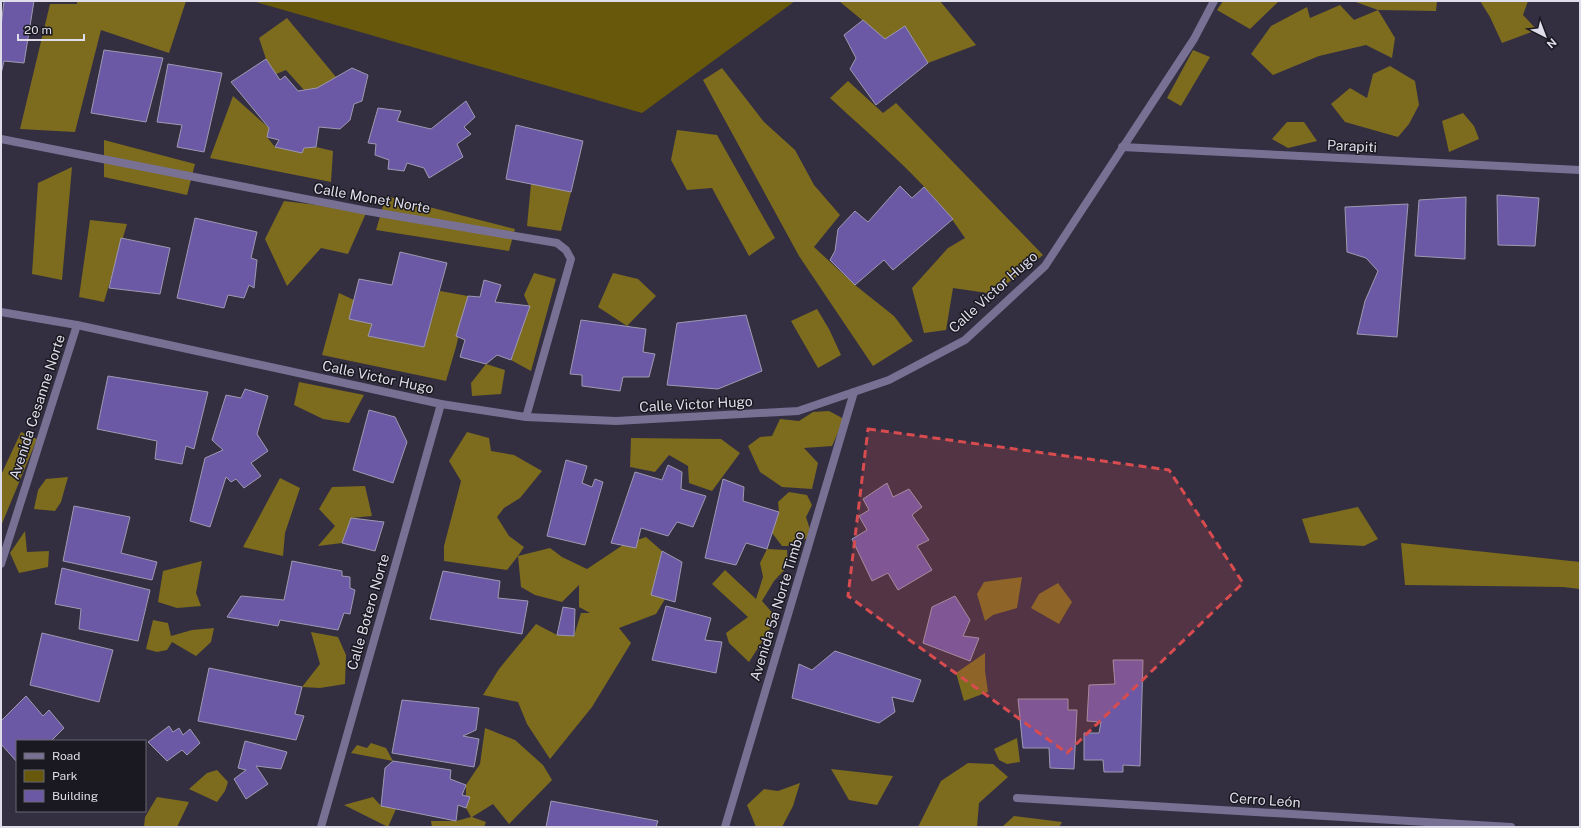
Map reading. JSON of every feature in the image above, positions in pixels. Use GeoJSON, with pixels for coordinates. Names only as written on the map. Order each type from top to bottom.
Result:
{"type":"FeatureCollection","features":[{"type":"Feature","properties":{"kind":"street","name":"Calle Victor Hugo"},"geometry":{"type":"LineString","coordinates":[[1,312],[77,325],[441,404],[526,417],[616,421],[798,411],[889,380],[964,340],[1044,266],[1194,39],[1214,1]]}},
{"type":"Feature","properties":{"kind":"street","name":"Calle Monet Norte"},"geometry":{"type":"LineString","coordinates":[[1,139],[367,211],[556,244],[566,250],[571,259],[526,417]]}},
{"type":"Feature","properties":{"kind":"street","name":"Parapiti"},"geometry":{"type":"LineString","coordinates":[[1122,147],[1580,170]]}},
{"type":"Feature","properties":{"kind":"street","name":"Avenida Cesanne Norte"},"geometry":{"type":"LineString","coordinates":[[1,564],[77,325]]}},
{"type":"Feature","properties":{"kind":"street","name":"Avenida 5a Norte Timbo"},"geometry":{"type":"LineString","coordinates":[[725,827],[854,392]]}},
{"type":"Feature","properties":{"kind":"street","name":"Calle Botero Norte"},"geometry":{"type":"LineString","coordinates":[[321,827],[441,404]]}},
{"type":"Feature","properties":{"kind":"street","name":"Cerro León"},"geometry":{"type":"LineString","coordinates":[[1017,798],[1453,826],[1511,827]]}},
{"type":"Feature","properties":{"kind":"highlighted area"},"geometry":{"type":"Polygon","coordinates":[[[868,429],[1169,470],[1243,583],[1067,753],[848,596],[868,429]]]}},
{"type":"Feature","properties":{"kind":"green space"},"geometry":{"type":"Polygon","coordinates":[[[252,1],[795,1],[642,113],[252,1]]]}},
{"type":"Feature","properties":{"kind":"shaded area"},"geometry":{"type":"Polygon","coordinates":[[[77,1],[186,1],[169,53],[101,30],[75,132],[20,129],[50,4],[77,4],[77,1]]]}},
{"type":"Feature","properties":{"kind":"shaded area"},"geometry":{"type":"Polygon","coordinates":[[[839,1],[940,1],[976,45],[928,63],[905,26],[885,39],[839,1]]]}},
{"type":"Feature","properties":{"kind":"shaded area"},"geometry":{"type":"Polygon","coordinates":[[[1223,1],[1279,1],[1250,29],[1217,10],[1223,1]]]}},
{"type":"Feature","properties":{"kind":"shaded area"},"geometry":{"type":"Polygon","coordinates":[[[1353,1],[1437,1],[1436,11],[1378,10],[1353,1]]]}},
{"type":"Feature","properties":{"kind":"shaded area"},"geometry":{"type":"Polygon","coordinates":[[[1480,1],[1528,1],[1523,15],[1537,30],[1502,43],[1490,17],[1480,1]]]}},
{"type":"Feature","properties":{"kind":"shaded area"},"geometry":{"type":"Polygon","coordinates":[[[1340,5],[1354,20],[1378,10],[1395,38],[1392,58],[1366,45],[1319,56],[1273,75],[1251,54],[1271,26],[1307,7],[1310,18],[1340,5]]]}},
{"type":"Feature","properties":{"kind":"shaded area"},"geometry":{"type":"Polygon","coordinates":[[[287,18],[336,77],[317,88],[304,90],[286,70],[276,74],[266,59],[259,38],[287,18]]]}},
{"type":"Feature","properties":{"kind":"shaded area"},"geometry":{"type":"Polygon","coordinates":[[[1193,50],[1210,57],[1181,106],[1167,98],[1193,50]]]}},
{"type":"Feature","properties":{"kind":"shaded area"},"geometry":{"type":"Polygon","coordinates":[[[1390,66],[1415,81],[1419,105],[1409,124],[1398,137],[1345,122],[1331,104],[1350,88],[1367,98],[1373,74],[1390,66]]]}},
{"type":"Feature","properties":{"kind":"shaded area"},"geometry":{"type":"Polygon","coordinates":[[[722,68],[764,122],[795,150],[814,185],[840,215],[814,247],[855,285],[894,316],[913,341],[873,366],[799,256],[703,80],[722,68]]]}},
{"type":"Feature","properties":{"kind":"shaded area"},"geometry":{"type":"Polygon","coordinates":[[[848,81],[883,113],[896,103],[1043,255],[994,294],[953,288],[946,330],[924,333],[912,288],[948,248],[965,238],[936,200],[902,164],[830,98],[848,81]]]}},
{"type":"Feature","properties":{"kind":"shaded area"},"geometry":{"type":"Polygon","coordinates":[[[233,96],[269,128],[267,137],[275,147],[302,153],[304,148],[316,147],[333,151],[331,182],[210,158],[233,96]]]}},
{"type":"Feature","properties":{"kind":"shaded area"},"geometry":{"type":"Polygon","coordinates":[[[1463,113],[1474,126],[1479,139],[1449,152],[1442,121],[1463,113]]]}},
{"type":"Feature","properties":{"kind":"shaded area"},"geometry":{"type":"Polygon","coordinates":[[[1287,122],[1304,122],[1317,141],[1288,148],[1272,139],[1287,122]]]}},
{"type":"Feature","properties":{"kind":"shaded area"},"geometry":{"type":"Polygon","coordinates":[[[677,130],[717,135],[775,238],[749,256],[712,188],[687,190],[671,160],[677,130]]]}},
{"type":"Feature","properties":{"kind":"shaded area"},"geometry":{"type":"Polygon","coordinates":[[[104,140],[195,164],[187,195],[104,177],[104,140]]]}},
{"type":"Feature","properties":{"kind":"shaded area"},"geometry":{"type":"Polygon","coordinates":[[[72,167],[62,280],[32,274],[38,183],[72,167]]]}},
{"type":"Feature","properties":{"kind":"shaded area"},"geometry":{"type":"Polygon","coordinates":[[[531,184],[571,192],[561,231],[527,226],[531,184]]]}},
{"type":"Feature","properties":{"kind":"shaded area"},"geometry":{"type":"Polygon","coordinates":[[[386,196],[515,229],[509,251],[376,230],[386,196]]]}},
{"type":"Feature","properties":{"kind":"shaded area"},"geometry":{"type":"Polygon","coordinates":[[[284,201],[367,211],[348,254],[321,248],[287,286],[265,239],[284,201]]]}},
{"type":"Feature","properties":{"kind":"shaded area"},"geometry":{"type":"Polygon","coordinates":[[[90,220],[127,224],[104,302],[79,297],[90,220]]]}},
{"type":"Feature","properties":{"kind":"shaded area"},"geometry":{"type":"Polygon","coordinates":[[[534,273],[556,279],[531,371],[511,360],[529,306],[524,295],[534,273]]]}},
{"type":"Feature","properties":{"kind":"shaded area"},"geometry":{"type":"Polygon","coordinates":[[[613,273],[638,279],[656,296],[627,326],[598,307],[613,273]]]}},
{"type":"Feature","properties":{"kind":"shaded area"},"geometry":{"type":"Polygon","coordinates":[[[440,291],[468,296],[446,381],[322,355],[339,293],[354,300],[349,319],[372,324],[368,336],[424,347],[440,291]]]}},
{"type":"Feature","properties":{"kind":"shaded area"},"geometry":{"type":"Polygon","coordinates":[[[817,309],[829,329],[841,355],[818,368],[791,321],[817,309]]]}},
{"type":"Feature","properties":{"kind":"shaded area"},"geometry":{"type":"Polygon","coordinates":[[[486,364],[505,370],[501,394],[472,396],[471,383],[486,364]]]}},
{"type":"Feature","properties":{"kind":"shaded area"},"geometry":{"type":"Polygon","coordinates":[[[299,382],[364,395],[349,423],[323,419],[294,405],[299,382]]]}},
{"type":"Feature","properties":{"kind":"shaded area"},"geometry":{"type":"Polygon","coordinates":[[[829,411],[844,419],[832,446],[804,448],[818,463],[812,489],[782,487],[760,472],[748,446],[760,437],[772,436],[780,419],[799,421],[813,412],[829,411]]]}},
{"type":"Feature","properties":{"kind":"shaded area"},"geometry":{"type":"Polygon","coordinates":[[[21,432],[37,439],[1,526],[1,475],[21,432]]]}},
{"type":"Feature","properties":{"kind":"shaded area"},"geometry":{"type":"Polygon","coordinates":[[[467,432],[489,438],[491,451],[514,455],[542,471],[520,498],[504,508],[497,517],[509,536],[524,547],[507,570],[444,561],[444,546],[461,481],[449,461],[467,432]]]}},
{"type":"Feature","properties":{"kind":"shaded area"},"geometry":{"type":"Polygon","coordinates":[[[631,438],[721,439],[740,453],[712,491],[689,483],[688,466],[669,455],[655,472],[630,467],[631,438]]]}},
{"type":"Feature","properties":{"kind":"shaded area"},"geometry":{"type":"Polygon","coordinates":[[[68,477],[61,502],[55,511],[34,509],[38,490],[46,479],[68,477]]]}},
{"type":"Feature","properties":{"kind":"shaded area"},"geometry":{"type":"Polygon","coordinates":[[[280,478],[300,488],[285,533],[283,556],[243,547],[280,478]]]}},
{"type":"Feature","properties":{"kind":"shaded area"},"geometry":{"type":"Polygon","coordinates":[[[365,486],[372,516],[351,518],[342,543],[318,546],[335,526],[319,509],[332,487],[365,486]]]}},
{"type":"Feature","properties":{"kind":"shaded area"},"geometry":{"type":"Polygon","coordinates":[[[789,492],[807,495],[812,505],[806,517],[812,536],[789,546],[782,546],[772,533],[779,512],[778,502],[789,492]]]}},
{"type":"Feature","properties":{"kind":"shaded area"},"geometry":{"type":"Polygon","coordinates":[[[1358,507],[1378,539],[1364,546],[1310,543],[1302,519],[1358,507]]]}},
{"type":"Feature","properties":{"kind":"shaded area"},"geometry":{"type":"Polygon","coordinates":[[[25,531],[27,552],[49,551],[48,567],[19,573],[10,553],[25,531]]]}},
{"type":"Feature","properties":{"kind":"shaded area"},"geometry":{"type":"Polygon","coordinates":[[[646,537],[662,551],[651,595],[665,599],[656,614],[619,628],[631,643],[592,707],[550,759],[527,724],[518,702],[483,695],[499,669],[536,624],[557,635],[574,636],[581,613],[590,613],[579,607],[579,585],[562,602],[535,595],[521,587],[518,556],[550,548],[562,557],[587,569],[623,545],[646,537]]]}},
{"type":"Feature","properties":{"kind":"shaded area"},"geometry":{"type":"Polygon","coordinates":[[[1401,543],[1580,562],[1580,589],[1563,587],[1405,585],[1401,543]]]}},
{"type":"Feature","properties":{"kind":"shaded area"},"geometry":{"type":"Polygon","coordinates":[[[767,549],[787,550],[788,566],[774,581],[762,601],[777,618],[749,662],[729,643],[726,633],[748,617],[712,584],[725,570],[756,599],[763,577],[760,563],[767,549]]]}},
{"type":"Feature","properties":{"kind":"shaded area"},"geometry":{"type":"Polygon","coordinates":[[[202,561],[196,593],[201,606],[177,608],[158,602],[163,571],[202,561]]]}},
{"type":"Feature","properties":{"kind":"shaded area"},"geometry":{"type":"Polygon","coordinates":[[[1022,577],[1017,608],[993,615],[985,621],[977,594],[984,582],[1022,577]]]}},
{"type":"Feature","properties":{"kind":"shaded area"},"geometry":{"type":"Polygon","coordinates":[[[1058,583],[1072,602],[1059,624],[1031,608],[1039,594],[1058,583]]]}},
{"type":"Feature","properties":{"kind":"shaded area"},"geometry":{"type":"Polygon","coordinates":[[[153,620],[168,623],[171,636],[192,630],[214,628],[211,642],[196,656],[172,642],[167,650],[157,652],[146,649],[153,620]]]}},
{"type":"Feature","properties":{"kind":"shaded area"},"geometry":{"type":"Polygon","coordinates":[[[311,632],[338,637],[346,655],[345,684],[320,688],[302,687],[320,664],[311,632]]]}},
{"type":"Feature","properties":{"kind":"shaded area"},"geometry":{"type":"Polygon","coordinates":[[[985,653],[985,671],[988,692],[964,701],[956,673],[985,653]]]}},
{"type":"Feature","properties":{"kind":"shaded area"},"geometry":{"type":"Polygon","coordinates":[[[485,728],[515,740],[543,765],[552,780],[509,824],[493,804],[472,817],[486,822],[484,827],[432,827],[431,821],[456,821],[471,817],[466,808],[466,785],[480,764],[485,728]]]}},
{"type":"Feature","properties":{"kind":"shaded area"},"geometry":{"type":"Polygon","coordinates":[[[1017,738],[1020,762],[1007,764],[999,760],[994,749],[1017,738]]]}},
{"type":"Feature","properties":{"kind":"shaded area"},"geometry":{"type":"Polygon","coordinates":[[[371,743],[386,748],[393,761],[351,753],[357,745],[367,748],[371,743]]]}},
{"type":"Feature","properties":{"kind":"shaded area"},"geometry":{"type":"Polygon","coordinates":[[[968,763],[993,764],[1008,777],[979,803],[977,827],[918,827],[941,781],[968,763]]]}},
{"type":"Feature","properties":{"kind":"shaded area"},"geometry":{"type":"Polygon","coordinates":[[[831,769],[893,776],[877,805],[849,800],[831,769]]]}},
{"type":"Feature","properties":{"kind":"shaded area"},"geometry":{"type":"Polygon","coordinates":[[[217,770],[228,782],[225,791],[217,802],[189,789],[207,773],[217,770]]]}},
{"type":"Feature","properties":{"kind":"shaded area"},"geometry":{"type":"Polygon","coordinates":[[[800,783],[793,806],[782,827],[756,827],[747,805],[764,789],[778,791],[800,783]]]}},
{"type":"Feature","properties":{"kind":"shaded area"},"geometry":{"type":"Polygon","coordinates":[[[157,797],[189,802],[177,827],[144,827],[145,817],[157,797]]]}},
{"type":"Feature","properties":{"kind":"shaded area"},"geometry":{"type":"Polygon","coordinates":[[[373,797],[381,806],[396,809],[388,827],[344,805],[373,797]]]}},
{"type":"Feature","properties":{"kind":"shaded area"},"geometry":{"type":"Polygon","coordinates":[[[1014,816],[1062,822],[1059,827],[1002,827],[1014,816]]]}},
{"type":"Feature","properties":{"kind":"building"},"geometry":{"type":"Polygon","coordinates":[[[4,1],[34,1],[24,63],[4,61],[1,74],[1,27],[4,1]]]}},
{"type":"Feature","properties":{"kind":"building"},"geometry":{"type":"Polygon","coordinates":[[[863,20],[885,39],[905,26],[928,63],[876,105],[850,69],[856,58],[844,35],[863,20]]]}},
{"type":"Feature","properties":{"kind":"building"},"geometry":{"type":"Polygon","coordinates":[[[104,50],[163,58],[146,122],[91,113],[104,50]]]}},
{"type":"Feature","properties":{"kind":"building"},"geometry":{"type":"Polygon","coordinates":[[[266,59],[280,80],[285,76],[298,91],[317,88],[352,68],[368,75],[362,101],[354,104],[350,120],[340,129],[319,127],[316,147],[304,148],[302,153],[275,147],[279,140],[267,137],[269,128],[231,82],[266,59]]]}},
{"type":"Feature","properties":{"kind":"building"},"geometry":{"type":"Polygon","coordinates":[[[168,64],[222,73],[204,152],[177,147],[182,125],[157,122],[168,64]]]}},
{"type":"Feature","properties":{"kind":"building"},"geometry":{"type":"Polygon","coordinates":[[[466,101],[475,117],[464,127],[471,134],[457,144],[463,157],[429,178],[424,168],[407,163],[404,171],[388,169],[389,160],[375,155],[376,144],[368,143],[378,108],[401,111],[397,121],[431,129],[466,101]]]}},
{"type":"Feature","properties":{"kind":"building"},"geometry":{"type":"Polygon","coordinates":[[[516,125],[583,141],[571,192],[506,179],[516,125]]]}},
{"type":"Feature","properties":{"kind":"building"},"geometry":{"type":"Polygon","coordinates":[[[900,186],[912,198],[924,187],[953,219],[893,270],[884,260],[855,285],[830,260],[835,251],[838,229],[855,211],[868,222],[900,186]]]}},
{"type":"Feature","properties":{"kind":"building"},"geometry":{"type":"Polygon","coordinates":[[[1497,195],[1539,198],[1535,246],[1498,245],[1497,195]]]}},
{"type":"Feature","properties":{"kind":"building"},"geometry":{"type":"Polygon","coordinates":[[[1466,197],[1465,259],[1415,256],[1419,200],[1466,197]]]}},
{"type":"Feature","properties":{"kind":"building"},"geometry":{"type":"Polygon","coordinates":[[[1408,204],[1397,337],[1357,334],[1365,301],[1378,271],[1366,258],[1347,252],[1345,207],[1408,204]]]}},
{"type":"Feature","properties":{"kind":"building"},"geometry":{"type":"Polygon","coordinates":[[[195,218],[257,232],[251,258],[257,260],[254,288],[249,285],[244,298],[228,295],[224,308],[177,298],[195,218]]]}},
{"type":"Feature","properties":{"kind":"building"},"geometry":{"type":"Polygon","coordinates":[[[121,238],[170,248],[160,294],[109,288],[121,238]]]}},
{"type":"Feature","properties":{"kind":"building"},"geometry":{"type":"Polygon","coordinates":[[[400,252],[447,263],[424,347],[368,336],[372,324],[349,319],[359,279],[392,285],[400,252]]]}},
{"type":"Feature","properties":{"kind":"building"},"geometry":{"type":"Polygon","coordinates":[[[484,280],[501,285],[495,302],[530,306],[511,360],[497,355],[486,364],[460,357],[465,340],[456,336],[468,296],[480,297],[484,280]]]}},
{"type":"Feature","properties":{"kind":"building"},"geometry":{"type":"Polygon","coordinates":[[[746,315],[762,371],[718,389],[667,385],[677,323],[746,315]]]}},
{"type":"Feature","properties":{"kind":"building"},"geometry":{"type":"Polygon","coordinates":[[[581,320],[646,329],[643,352],[655,354],[649,377],[623,377],[620,391],[582,386],[582,375],[570,374],[581,320]]]}},
{"type":"Feature","properties":{"kind":"building"},"geometry":{"type":"Polygon","coordinates":[[[108,376],[208,392],[194,449],[186,446],[182,464],[155,459],[157,441],[97,429],[108,376]]]}},
{"type":"Feature","properties":{"kind":"building"},"geometry":{"type":"Polygon","coordinates":[[[245,389],[268,396],[257,434],[268,451],[251,463],[261,476],[244,488],[236,479],[231,482],[226,477],[210,527],[190,521],[205,458],[223,450],[212,440],[226,395],[241,398],[245,389]]]}},
{"type":"Feature","properties":{"kind":"building"},"geometry":{"type":"Polygon","coordinates":[[[369,410],[395,417],[407,442],[393,483],[353,470],[369,410]]]}},
{"type":"Feature","properties":{"kind":"building"},"geometry":{"type":"Polygon","coordinates":[[[566,460],[587,466],[582,483],[592,487],[595,479],[603,482],[585,545],[547,536],[566,460]]]}},
{"type":"Feature","properties":{"kind":"building"},"geometry":{"type":"Polygon","coordinates":[[[668,465],[682,472],[681,489],[706,496],[693,527],[677,522],[668,536],[641,528],[636,548],[611,543],[635,472],[662,480],[668,465]]]}},
{"type":"Feature","properties":{"kind":"building"},"geometry":{"type":"Polygon","coordinates":[[[723,479],[744,487],[743,501],[779,512],[767,549],[746,543],[736,565],[705,558],[723,479]]]}},
{"type":"Feature","properties":{"kind":"building"},"geometry":{"type":"Polygon","coordinates":[[[887,483],[893,497],[909,489],[922,507],[912,515],[929,540],[917,546],[932,570],[898,590],[888,573],[872,581],[852,539],[867,530],[859,516],[869,510],[863,499],[887,483]]]}},
{"type":"Feature","properties":{"kind":"building"},"geometry":{"type":"Polygon","coordinates":[[[74,506],[130,517],[121,553],[157,562],[152,580],[63,561],[74,506]]]}},
{"type":"Feature","properties":{"kind":"building"},"geometry":{"type":"Polygon","coordinates":[[[351,518],[384,522],[375,551],[342,543],[351,518]]]}},
{"type":"Feature","properties":{"kind":"building"},"geometry":{"type":"Polygon","coordinates":[[[662,551],[682,562],[675,602],[651,595],[662,551]]]}},
{"type":"Feature","properties":{"kind":"building"},"geometry":{"type":"Polygon","coordinates":[[[292,561],[342,571],[342,576],[350,577],[350,588],[355,590],[350,614],[344,613],[338,630],[280,620],[278,626],[227,617],[241,596],[284,600],[292,561]]]}},
{"type":"Feature","properties":{"kind":"building"},"geometry":{"type":"Polygon","coordinates":[[[62,568],[150,590],[138,641],[79,629],[81,609],[55,604],[62,568]]]}},
{"type":"Feature","properties":{"kind":"building"},"geometry":{"type":"Polygon","coordinates":[[[443,571],[500,581],[498,598],[528,601],[522,634],[430,619],[443,571]]]}},
{"type":"Feature","properties":{"kind":"building"},"geometry":{"type":"Polygon","coordinates":[[[955,596],[970,620],[963,636],[979,638],[970,661],[923,643],[932,607],[955,596]]]}},
{"type":"Feature","properties":{"kind":"building"},"geometry":{"type":"Polygon","coordinates":[[[666,606],[711,618],[705,640],[722,642],[716,673],[652,660],[666,606]]]}},
{"type":"Feature","properties":{"kind":"building"},"geometry":{"type":"Polygon","coordinates":[[[563,607],[575,609],[574,636],[557,635],[563,607]]]}},
{"type":"Feature","properties":{"kind":"building"},"geometry":{"type":"Polygon","coordinates":[[[42,633],[113,650],[99,702],[30,685],[42,633]]]}},
{"type":"Feature","properties":{"kind":"building"},"geometry":{"type":"Polygon","coordinates":[[[835,651],[921,680],[913,702],[892,697],[895,712],[879,723],[792,698],[799,664],[812,670],[835,651]]]}},
{"type":"Feature","properties":{"kind":"building"},"geometry":{"type":"Polygon","coordinates":[[[1113,660],[1143,660],[1140,766],[1123,765],[1123,772],[1104,772],[1103,760],[1084,760],[1084,733],[1099,733],[1101,722],[1087,721],[1089,685],[1115,684],[1113,660]]]}},
{"type":"Feature","properties":{"kind":"building"},"geometry":{"type":"Polygon","coordinates":[[[209,668],[302,687],[295,714],[304,716],[296,740],[198,721],[209,668]]]}},
{"type":"Feature","properties":{"kind":"building"},"geometry":{"type":"Polygon","coordinates":[[[26,696],[43,716],[49,710],[64,728],[52,740],[16,740],[16,761],[1,744],[1,721],[26,696]]]}},
{"type":"Feature","properties":{"kind":"building"},"geometry":{"type":"Polygon","coordinates":[[[1018,699],[1068,699],[1068,710],[1077,710],[1074,769],[1050,768],[1049,748],[1023,748],[1018,699]]]}},
{"type":"Feature","properties":{"kind":"building"},"geometry":{"type":"Polygon","coordinates":[[[402,700],[479,708],[476,730],[463,736],[479,739],[474,767],[392,753],[402,700]]]}},
{"type":"Feature","properties":{"kind":"building"},"geometry":{"type":"Polygon","coordinates":[[[169,726],[173,732],[179,728],[183,735],[190,729],[200,743],[187,755],[182,750],[167,761],[148,742],[169,726]]]}},
{"type":"Feature","properties":{"kind":"building"},"geometry":{"type":"Polygon","coordinates":[[[245,741],[287,752],[281,769],[256,766],[268,784],[246,799],[234,779],[246,770],[238,768],[245,741]]]}},
{"type":"Feature","properties":{"kind":"building"},"geometry":{"type":"Polygon","coordinates":[[[393,761],[451,770],[450,779],[466,785],[462,795],[470,797],[466,808],[458,805],[456,821],[381,806],[385,768],[393,761]]]}},
{"type":"Feature","properties":{"kind":"building"},"geometry":{"type":"Polygon","coordinates":[[[551,801],[658,821],[656,827],[546,827],[551,801]]]}}]}
